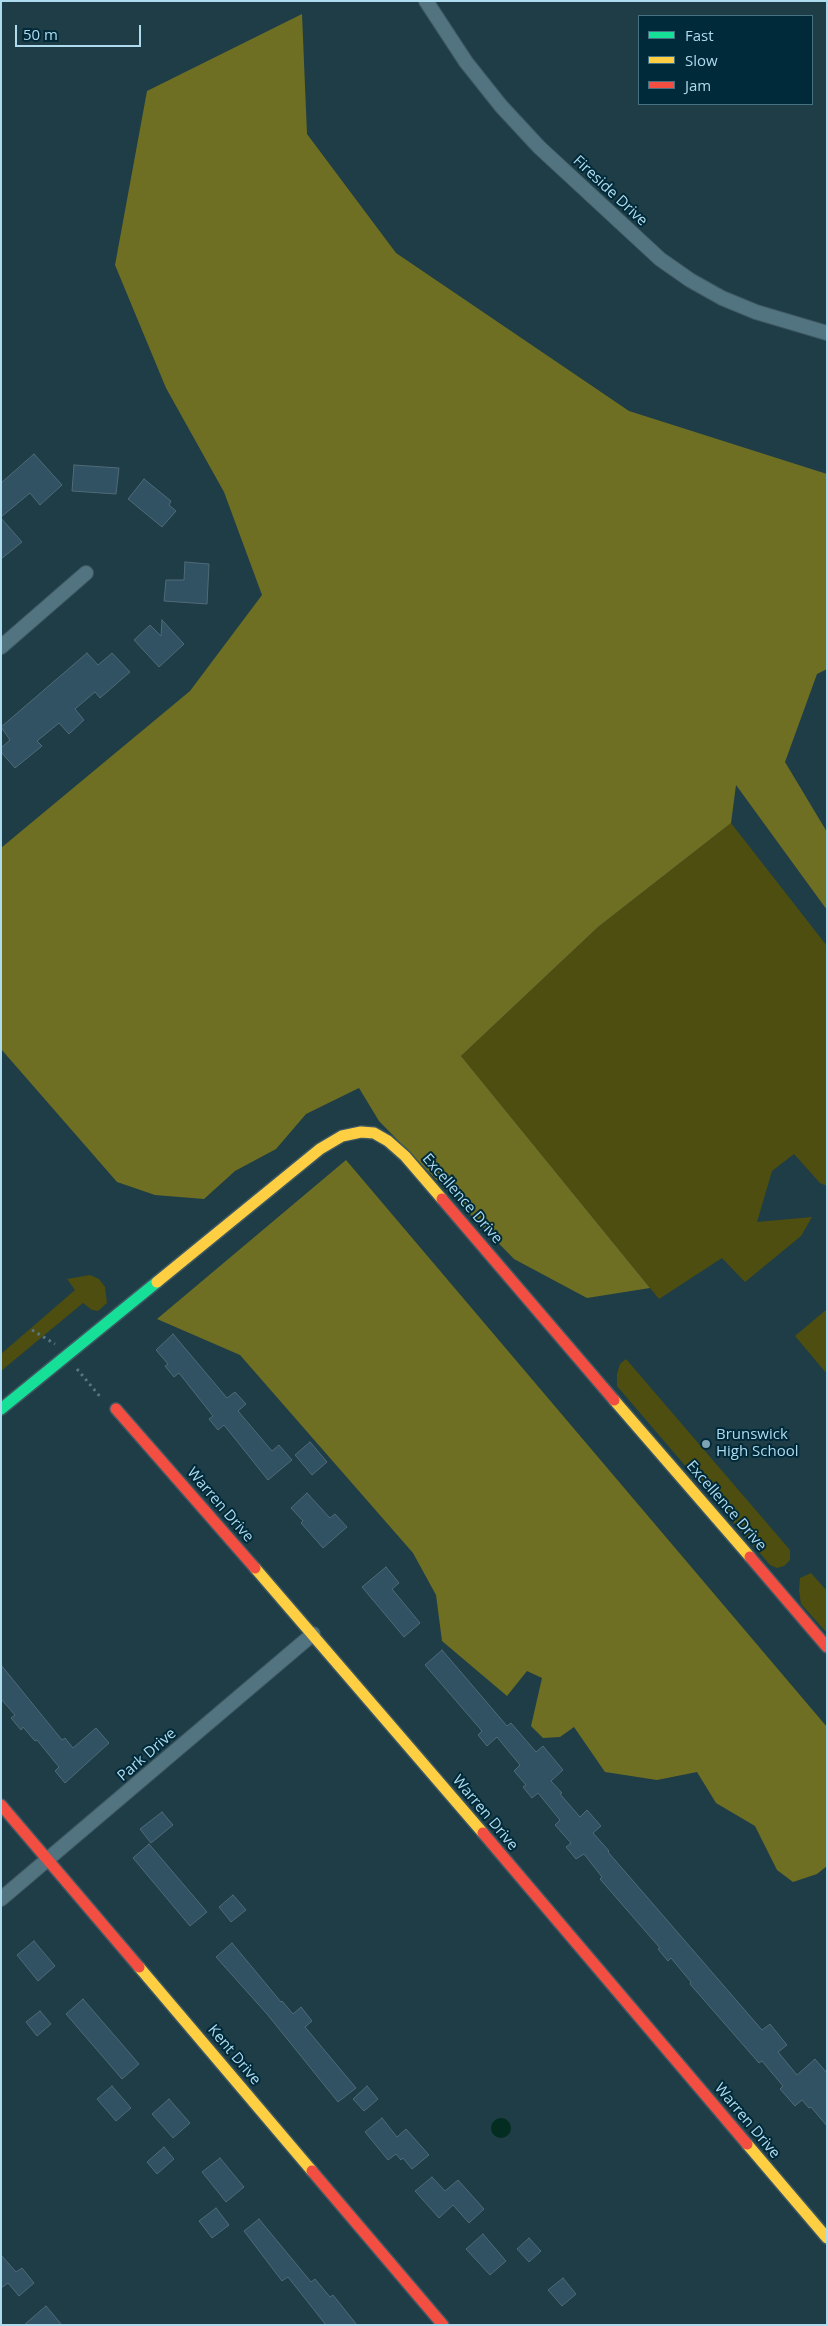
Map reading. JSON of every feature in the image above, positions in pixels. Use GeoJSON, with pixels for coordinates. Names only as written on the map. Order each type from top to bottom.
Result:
{"type":"FeatureCollection","features":[{"type":"Feature","properties":{"kind":"street","name":"Fireside Drive"},"geometry":{"type":"LineString","coordinates":[[426,1],[466,62],[501,106],[539,147],[660,259],[690,280],[722,298],[756,312],[827,333]]}},
{"type":"Feature","properties":{"kind":"street"},"geometry":{"type":"LineString","coordinates":[[1,647],[86,573]]}},
{"type":"Feature","properties":{"kind":"street","name":"Excellence Drive"},"geometry":{"type":"LineString","coordinates":[[1,1409],[312,1154],[342,1136],[361,1132],[374,1134],[388,1141],[404,1156],[827,1647]]}},
{"type":"Feature","properties":{"kind":"street","name":"Warren Drive"},"geometry":{"type":"LineString","coordinates":[[116,1409],[313,1634],[827,2238]]}},
{"type":"Feature","properties":{"kind":"street","name":"Park Drive"},"geometry":{"type":"LineString","coordinates":[[1,1899],[313,1634]]}},
{"type":"Feature","properties":{"kind":"street","name":"Kent Drive"},"geometry":{"type":"LineString","coordinates":[[1,1805],[443,2325]]}},
{"type":"Feature","properties":{"kind":"shaded area"},"geometry":{"type":"Polygon","coordinates":[[[302,14],[307,134],[396,253],[629,411],[827,474],[827,669],[817,674],[785,762],[827,832],[827,910],[736,785],[731,823],[598,927],[461,1056],[650,1288],[587,1298],[514,1259],[379,1121],[359,1088],[306,1114],[276,1149],[235,1171],[204,1199],[155,1195],[117,1182],[1,1049],[1,848],[190,691],[262,595],[224,492],[166,388],[115,265],[147,91],[302,14]]]}},
{"type":"Feature","properties":{"kind":"shaded area"},"geometry":{"type":"Polygon","coordinates":[[[731,823],[827,946],[827,1186],[820,1183],[794,1154],[772,1171],[757,1222],[812,1217],[801,1236],[745,1282],[722,1258],[659,1299],[461,1056],[598,927],[731,823]]]}},
{"type":"Feature","properties":{"kind":"shaded area"},"geometry":{"type":"Polygon","coordinates":[[[346,1160],[827,1727],[827,1866],[817,1874],[793,1882],[777,1870],[755,1826],[716,1803],[697,1772],[657,1780],[605,1772],[574,1727],[560,1737],[543,1738],[531,1726],[542,1678],[527,1671],[507,1696],[442,1641],[436,1595],[413,1553],[240,1355],[157,1319],[346,1160]]]}},
{"type":"Feature","properties":{"kind":"shaded area"},"geometry":{"type":"Polygon","coordinates":[[[90,1275],[99,1279],[105,1287],[107,1303],[98,1311],[92,1310],[83,1303],[1,1371],[1,1354],[75,1290],[67,1279],[90,1275]]]}},
{"type":"Feature","properties":{"kind":"shaded area"},"geometry":{"type":"Polygon","coordinates":[[[827,1309],[827,1374],[795,1336],[827,1309]]]}},
{"type":"Feature","properties":{"kind":"shaded area"},"geometry":{"type":"Polygon","coordinates":[[[626,1359],[790,1550],[790,1560],[784,1566],[777,1568],[770,1565],[617,1386],[617,1374],[620,1364],[626,1359]]]}},
{"type":"Feature","properties":{"kind":"shaded area"},"geometry":{"type":"Polygon","coordinates":[[[811,1573],[827,1591],[827,1633],[801,1604],[800,1578],[811,1573]]]}},
{"type":"Feature","properties":{"kind":"shaded area"},"geometry":{"type":"Polygon","coordinates":[[[497,2118],[505,2118],[511,2124],[511,2132],[505,2138],[497,2138],[491,2132],[491,2124],[497,2118]]]}},
{"type":"Feature","properties":{"kind":"building"},"geometry":{"type":"Polygon","coordinates":[[[34,454],[62,485],[40,505],[30,493],[1,517],[1,483],[34,454]]]}},
{"type":"Feature","properties":{"kind":"building"},"geometry":{"type":"Polygon","coordinates":[[[74,465],[119,468],[116,494],[72,491],[74,465]]]}},
{"type":"Feature","properties":{"kind":"building"},"geometry":{"type":"Polygon","coordinates":[[[144,479],[171,501],[169,505],[176,511],[162,527],[128,499],[144,479]]]}},
{"type":"Feature","properties":{"kind":"building"},"geometry":{"type":"Polygon","coordinates":[[[1,518],[22,542],[1,559],[1,518]]]}},
{"type":"Feature","properties":{"kind":"building"},"geometry":{"type":"Polygon","coordinates":[[[185,562],[209,564],[207,604],[164,601],[166,580],[184,580],[185,562]]]}},
{"type":"Feature","properties":{"kind":"building"},"geometry":{"type":"Polygon","coordinates":[[[162,620],[184,644],[159,667],[134,640],[150,625],[161,636],[162,620]]]}},
{"type":"Feature","properties":{"kind":"building"},"geometry":{"type":"Polygon","coordinates":[[[87,653],[98,665],[112,653],[130,672],[100,698],[95,692],[75,709],[84,720],[69,734],[59,723],[37,741],[42,746],[15,768],[1,752],[1,748],[10,740],[1,727],[87,653]]]}},
{"type":"Feature","properties":{"kind":"building"},"geometry":{"type":"Polygon","coordinates":[[[173,1334],[227,1398],[235,1392],[246,1404],[238,1411],[272,1451],[279,1445],[292,1460],[268,1480],[224,1425],[218,1430],[209,1419],[213,1416],[179,1373],[174,1377],[165,1366],[168,1364],[156,1350],[173,1334]]]}},
{"type":"Feature","properties":{"kind":"building"},"geometry":{"type":"Polygon","coordinates":[[[310,1442],[327,1462],[312,1475],[295,1455],[310,1442]]]}},
{"type":"Feature","properties":{"kind":"building"},"geometry":{"type":"Polygon","coordinates":[[[307,1493],[330,1518],[335,1514],[347,1527],[323,1548],[301,1523],[303,1521],[291,1508],[307,1493]]]}},
{"type":"Feature","properties":{"kind":"building"},"geometry":{"type":"Polygon","coordinates":[[[386,1567],[399,1583],[392,1589],[420,1623],[404,1637],[362,1587],[386,1567]]]}},
{"type":"Feature","properties":{"kind":"building"},"geometry":{"type":"Polygon","coordinates":[[[442,1650],[507,1726],[511,1723],[536,1752],[543,1746],[563,1770],[551,1781],[562,1793],[560,1794],[580,1817],[587,1810],[601,1826],[593,1833],[762,2030],[770,2024],[787,2045],[778,2052],[797,2075],[815,2059],[827,2073],[827,2126],[811,2107],[809,2108],[802,2100],[795,2106],[780,2089],[783,2086],[762,2061],[759,2063],[690,1984],[691,1982],[671,1958],[668,1961],[658,1949],[660,1948],[600,1879],[602,1877],[584,1854],[576,1859],[566,1847],[571,1843],[555,1825],[560,1820],[538,1793],[532,1798],[523,1787],[526,1785],[514,1771],[520,1765],[497,1737],[487,1746],[478,1735],[482,1731],[425,1665],[442,1650]]]}},
{"type":"Feature","properties":{"kind":"building"},"geometry":{"type":"Polygon","coordinates":[[[1,1665],[62,1740],[65,1738],[73,1748],[96,1728],[109,1743],[65,1783],[55,1771],[59,1767],[37,1740],[35,1741],[23,1727],[21,1730],[11,1718],[15,1715],[1,1699],[1,1665]]]}},
{"type":"Feature","properties":{"kind":"building"},"geometry":{"type":"Polygon","coordinates":[[[162,1812],[173,1825],[151,1843],[140,1829],[162,1812]]]}},
{"type":"Feature","properties":{"kind":"building"},"geometry":{"type":"Polygon","coordinates":[[[149,1844],[207,1912],[190,1926],[133,1858],[149,1844]]]}},
{"type":"Feature","properties":{"kind":"building"},"geometry":{"type":"Polygon","coordinates":[[[233,1895],[246,1910],[231,1922],[219,1907],[233,1895]]]}},
{"type":"Feature","properties":{"kind":"building"},"geometry":{"type":"Polygon","coordinates":[[[34,1941],[55,1966],[38,1981],[17,1955],[34,1941]]]}},
{"type":"Feature","properties":{"kind":"building"},"geometry":{"type":"Polygon","coordinates":[[[232,1943],[293,2014],[301,2007],[312,2021],[305,2027],[356,2088],[338,2102],[267,2014],[216,1957],[232,1943]]]}},
{"type":"Feature","properties":{"kind":"building"},"geometry":{"type":"Polygon","coordinates":[[[83,1999],[139,2064],[122,2079],[66,2014],[83,1999]]]}},
{"type":"Feature","properties":{"kind":"building"},"geometry":{"type":"Polygon","coordinates":[[[40,2011],[51,2024],[37,2036],[26,2022],[40,2011]]]}},
{"type":"Feature","properties":{"kind":"building"},"geometry":{"type":"Polygon","coordinates":[[[112,2086],[131,2108],[116,2121],[97,2099],[112,2086]]]}},
{"type":"Feature","properties":{"kind":"building"},"geometry":{"type":"Polygon","coordinates":[[[367,2086],[378,2099],[364,2111],[353,2099],[367,2086]]]}},
{"type":"Feature","properties":{"kind":"building"},"geometry":{"type":"Polygon","coordinates":[[[169,2099],[190,2123],[173,2138],[152,2114],[169,2099]]]}},
{"type":"Feature","properties":{"kind":"building"},"geometry":{"type":"Polygon","coordinates":[[[382,2118],[397,2137],[406,2129],[429,2155],[412,2169],[403,2158],[401,2160],[396,2154],[388,2160],[365,2132],[382,2118]]]}},
{"type":"Feature","properties":{"kind":"building"},"geometry":{"type":"Polygon","coordinates":[[[164,2147],[174,2159],[157,2174],[147,2162],[164,2147]]]}},
{"type":"Feature","properties":{"kind":"building"},"geometry":{"type":"Polygon","coordinates":[[[220,2158],[244,2187],[226,2202],[202,2172],[220,2158]]]}},
{"type":"Feature","properties":{"kind":"building"},"geometry":{"type":"Polygon","coordinates":[[[432,2177],[445,2191],[458,2180],[484,2209],[469,2223],[453,2205],[439,2218],[415,2191],[432,2177]]]}},
{"type":"Feature","properties":{"kind":"building"},"geometry":{"type":"Polygon","coordinates":[[[216,2208],[229,2225],[212,2238],[199,2221],[216,2208]]]}},
{"type":"Feature","properties":{"kind":"building"},"geometry":{"type":"Polygon","coordinates":[[[259,2219],[311,2282],[315,2279],[330,2297],[333,2295],[357,2325],[326,2325],[288,2277],[282,2281],[244,2231],[259,2219]]]}},
{"type":"Feature","properties":{"kind":"building"},"geometry":{"type":"Polygon","coordinates":[[[483,2234],[506,2261],[490,2275],[466,2249],[483,2234]]]}},
{"type":"Feature","properties":{"kind":"building"},"geometry":{"type":"Polygon","coordinates":[[[529,2238],[541,2251],[529,2262],[517,2249],[529,2238]]]}},
{"type":"Feature","properties":{"kind":"building"},"geometry":{"type":"Polygon","coordinates":[[[1,2255],[16,2272],[22,2268],[34,2283],[19,2296],[8,2283],[1,2288],[1,2255]]]}},
{"type":"Feature","properties":{"kind":"building"},"geometry":{"type":"Polygon","coordinates":[[[563,2278],[576,2294],[562,2306],[548,2290],[563,2278]]]}},
{"type":"Feature","properties":{"kind":"building"},"geometry":{"type":"Polygon","coordinates":[[[46,2306],[62,2325],[24,2325],[39,2312],[46,2306]]]}},
{"type":"Feature","properties":{"kind":"traffic: fast"},"geometry":{"type":"LineString","coordinates":[[1,1409],[157,1282]]}},
{"type":"Feature","properties":{"kind":"traffic: slow"},"geometry":{"type":"LineString","coordinates":[[157,1282],[320,1149],[342,1136],[361,1132],[374,1133],[388,1141],[405,1156],[442,1199]]}},
{"type":"Feature","properties":{"kind":"traffic: slow"},"geometry":{"type":"LineString","coordinates":[[614,1400],[750,1557]]}},
{"type":"Feature","properties":{"kind":"traffic: slow"},"geometry":{"type":"LineString","coordinates":[[255,1568],[483,1833]]}},
{"type":"Feature","properties":{"kind":"traffic: slow"},"geometry":{"type":"LineString","coordinates":[[139,1967],[312,2171]]}},
{"type":"Feature","properties":{"kind":"traffic: slow"},"geometry":{"type":"LineString","coordinates":[[747,2144],[827,2238]]}},
{"type":"Feature","properties":{"kind":"traffic: jam"},"geometry":{"type":"LineString","coordinates":[[442,1199],[614,1400]]}},
{"type":"Feature","properties":{"kind":"traffic: jam"},"geometry":{"type":"LineString","coordinates":[[116,1409],[255,1568]]}},
{"type":"Feature","properties":{"kind":"traffic: jam"},"geometry":{"type":"LineString","coordinates":[[750,1557],[827,1647]]}},
{"type":"Feature","properties":{"kind":"traffic: jam"},"geometry":{"type":"LineString","coordinates":[[1,1805],[139,1967]]}},
{"type":"Feature","properties":{"kind":"traffic: jam"},"geometry":{"type":"LineString","coordinates":[[483,1833],[747,2144]]}},
{"type":"Feature","properties":{"kind":"traffic: jam"},"geometry":{"type":"LineString","coordinates":[[312,2171],[443,2325]]}},
{"type":"Feature","properties":{"kind":"place","name":"Brunswick High School"},"geometry":{"type":"Point","coordinates":[706,1444]}}]}
